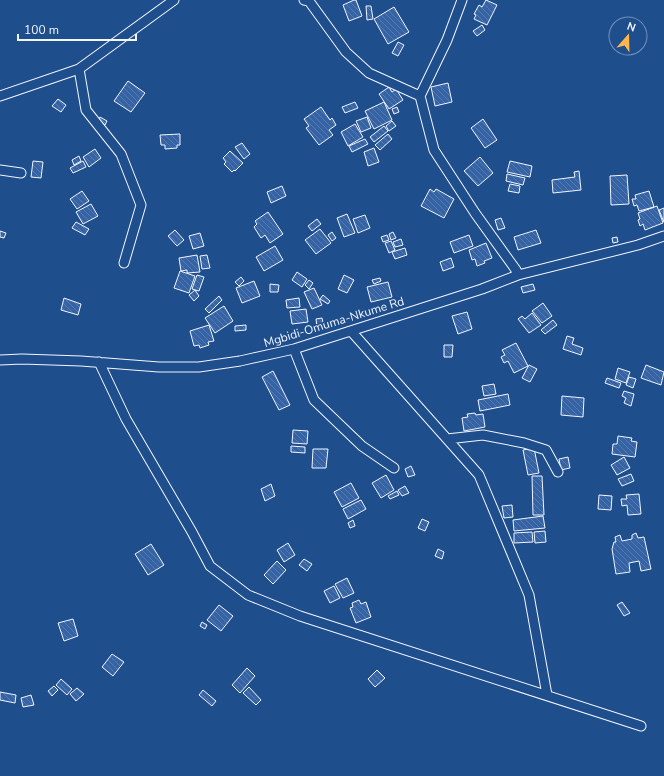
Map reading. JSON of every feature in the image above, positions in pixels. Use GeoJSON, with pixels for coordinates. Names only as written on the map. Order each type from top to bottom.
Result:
{"type":"FeatureCollection","features":[{"type":"Feature","properties":{"kind":"street"},"geometry":{"type":"LineString","coordinates":[[0,96],[79,69],[174,0]]}},
{"type":"Feature","properties":{"kind":"street"},"geometry":{"type":"LineString","coordinates":[[304,0],[309,1],[346,52],[369,73],[420,96]]}},
{"type":"Feature","properties":{"kind":"street"},"geometry":{"type":"LineString","coordinates":[[462,0],[447,40],[420,96],[434,150],[518,275]]}},
{"type":"Feature","properties":{"kind":"street"},"geometry":{"type":"LineString","coordinates":[[79,69],[86,110],[121,154],[141,205],[124,263]]}},
{"type":"Feature","properties":{"kind":"street"},"geometry":{"type":"LineString","coordinates":[[0,170],[21,173]]}},
{"type":"Feature","properties":{"kind":"street","name":"Mgbidi-Omuma-Nkume Rd"},"geometry":{"type":"LineString","coordinates":[[0,360],[22,359],[99,362],[159,367],[199,367],[240,361],[294,349],[482,289],[518,275],[560,266],[638,245],[664,236]]}},
{"type":"Feature","properties":{"kind":"street"},"geometry":{"type":"LineString","coordinates":[[351,331],[479,475],[529,595],[547,695]]}},
{"type":"Feature","properties":{"kind":"street"},"geometry":{"type":"LineString","coordinates":[[294,349],[314,400],[362,446],[394,468]]}},
{"type":"Feature","properties":{"kind":"street"},"geometry":{"type":"LineString","coordinates":[[99,362],[126,419],[192,532],[210,566],[248,595],[300,616],[641,726]]}},
{"type":"Feature","properties":{"kind":"street"},"geometry":{"type":"LineString","coordinates":[[447,439],[483,435],[524,443],[546,450],[558,472]]}},
{"type":"Feature","properties":{"kind":"building"},"geometry":{"type":"Polygon","coordinates":[[[356,0],[362,16],[349,21],[343,5],[356,0]]]}},
{"type":"Feature","properties":{"kind":"building"},"geometry":{"type":"Polygon","coordinates":[[[486,0],[497,5],[487,25],[474,19],[476,15],[474,14],[479,5],[482,7],[486,0]]]}},
{"type":"Feature","properties":{"kind":"building"},"geometry":{"type":"Polygon","coordinates":[[[366,6],[371,6],[373,19],[367,20],[366,6]]]}},
{"type":"Feature","properties":{"kind":"building"},"geometry":{"type":"Polygon","coordinates":[[[394,7],[409,32],[388,44],[374,19],[394,7]]]}},
{"type":"Feature","properties":{"kind":"building"},"geometry":{"type":"Polygon","coordinates":[[[482,25],[485,30],[477,36],[473,31],[482,25]]]}},
{"type":"Feature","properties":{"kind":"building"},"geometry":{"type":"Polygon","coordinates":[[[398,42],[404,45],[398,56],[392,53],[398,42]]]}},
{"type":"Feature","properties":{"kind":"building"},"geometry":{"type":"Polygon","coordinates":[[[128,81],[145,93],[131,112],[114,101],[128,81]]]}},
{"type":"Feature","properties":{"kind":"building"},"geometry":{"type":"Polygon","coordinates":[[[448,83],[452,102],[435,106],[431,87],[448,83]]]}},
{"type":"Feature","properties":{"kind":"building"},"geometry":{"type":"Polygon","coordinates":[[[389,87],[392,92],[396,89],[403,100],[389,109],[379,94],[389,87]]]}},
{"type":"Feature","properties":{"kind":"building"},"geometry":{"type":"Polygon","coordinates":[[[58,99],[66,105],[61,112],[52,106],[58,99]]]}},
{"type":"Feature","properties":{"kind":"building"},"geometry":{"type":"Polygon","coordinates":[[[355,102],[358,108],[345,113],[342,107],[355,102]]]}},
{"type":"Feature","properties":{"kind":"building"},"geometry":{"type":"Polygon","coordinates":[[[384,102],[392,120],[374,129],[365,111],[384,102]]]}},
{"type":"Feature","properties":{"kind":"building"},"geometry":{"type":"Polygon","coordinates":[[[321,107],[330,120],[332,118],[336,125],[329,130],[333,135],[319,145],[306,128],[309,126],[304,119],[321,107]]]}},
{"type":"Feature","properties":{"kind":"building"},"geometry":{"type":"Polygon","coordinates":[[[397,107],[399,112],[394,114],[392,109],[397,107]]]}},
{"type":"Feature","properties":{"kind":"building"},"geometry":{"type":"Polygon","coordinates":[[[100,117],[107,121],[105,125],[98,121],[100,117]]]}},
{"type":"Feature","properties":{"kind":"building"},"geometry":{"type":"Polygon","coordinates":[[[367,117],[371,128],[361,132],[356,121],[367,117]]]}},
{"type":"Feature","properties":{"kind":"building"},"geometry":{"type":"Polygon","coordinates":[[[483,119],[497,140],[485,148],[471,128],[483,119]]]}},
{"type":"Feature","properties":{"kind":"building"},"geometry":{"type":"Polygon","coordinates":[[[392,121],[396,126],[389,131],[386,126],[392,121]]]}},
{"type":"Feature","properties":{"kind":"building"},"geometry":{"type":"Polygon","coordinates":[[[355,124],[363,137],[348,146],[341,132],[355,124]]]}},
{"type":"Feature","properties":{"kind":"building"},"geometry":{"type":"Polygon","coordinates":[[[384,126],[388,131],[374,142],[370,137],[384,126]]]}},
{"type":"Feature","properties":{"kind":"building"},"geometry":{"type":"Polygon","coordinates":[[[180,134],[180,145],[177,145],[177,148],[165,149],[165,145],[161,145],[160,135],[180,134]]]}},
{"type":"Feature","properties":{"kind":"building"},"geometry":{"type":"Polygon","coordinates":[[[388,134],[392,139],[380,150],[375,145],[388,134]]]}},
{"type":"Feature","properties":{"kind":"building"},"geometry":{"type":"Polygon","coordinates":[[[365,139],[368,144],[352,152],[349,146],[365,139]]]}},
{"type":"Feature","properties":{"kind":"building"},"geometry":{"type":"Polygon","coordinates":[[[242,143],[250,154],[244,159],[235,147],[242,143]]]}},
{"type":"Feature","properties":{"kind":"building"},"geometry":{"type":"Polygon","coordinates":[[[374,148],[379,162],[368,166],[364,152],[374,148]]]}},
{"type":"Feature","properties":{"kind":"building"},"geometry":{"type":"Polygon","coordinates":[[[95,149],[101,158],[89,167],[83,157],[95,149]]]}},
{"type":"Feature","properties":{"kind":"building"},"geometry":{"type":"Polygon","coordinates":[[[230,151],[243,163],[232,172],[224,164],[226,162],[223,158],[230,151]]]}},
{"type":"Feature","properties":{"kind":"building"},"geometry":{"type":"Polygon","coordinates":[[[79,156],[81,161],[74,165],[72,160],[79,156]]]}},
{"type":"Feature","properties":{"kind":"building"},"geometry":{"type":"Polygon","coordinates":[[[480,157],[493,173],[478,186],[464,171],[480,157]]]}},
{"type":"Feature","properties":{"kind":"building"},"geometry":{"type":"Polygon","coordinates":[[[33,161],[43,162],[41,178],[31,177],[33,161]]]}},
{"type":"Feature","properties":{"kind":"building"},"geometry":{"type":"Polygon","coordinates":[[[83,161],[86,167],[73,173],[70,168],[83,161]]]}},
{"type":"Feature","properties":{"kind":"building"},"geometry":{"type":"Polygon","coordinates":[[[510,161],[532,166],[530,177],[507,172],[510,161]]]}},
{"type":"Feature","properties":{"kind":"building"},"geometry":{"type":"Polygon","coordinates":[[[579,171],[581,190],[553,193],[552,180],[575,177],[574,172],[579,171]]]}},
{"type":"Feature","properties":{"kind":"building"},"geometry":{"type":"Polygon","coordinates":[[[507,174],[525,178],[523,185],[506,181],[507,174]]]}},
{"type":"Feature","properties":{"kind":"building"},"geometry":{"type":"Polygon","coordinates":[[[627,175],[629,204],[611,205],[610,176],[627,175]]]}},
{"type":"Feature","properties":{"kind":"building"},"geometry":{"type":"Polygon","coordinates":[[[510,184],[520,186],[519,193],[508,191],[510,184]]]}},
{"type":"Feature","properties":{"kind":"building"},"geometry":{"type":"Polygon","coordinates":[[[282,186],[286,196],[271,203],[267,192],[282,186]]]}},
{"type":"Feature","properties":{"kind":"building"},"geometry":{"type":"Polygon","coordinates":[[[430,189],[434,192],[436,189],[454,199],[444,218],[421,206],[430,189]]]}},
{"type":"Feature","properties":{"kind":"building"},"geometry":{"type":"Polygon","coordinates":[[[82,191],[89,201],[77,209],[70,199],[82,191]]]}},
{"type":"Feature","properties":{"kind":"building"},"geometry":{"type":"Polygon","coordinates":[[[649,191],[654,207],[639,211],[637,205],[634,206],[632,199],[636,199],[635,195],[649,191]]]}},
{"type":"Feature","properties":{"kind":"building"},"geometry":{"type":"Polygon","coordinates":[[[91,204],[98,216],[83,224],[76,212],[91,204]]]}},
{"type":"Feature","properties":{"kind":"building"},"geometry":{"type":"Polygon","coordinates":[[[657,206],[663,223],[645,230],[643,224],[640,226],[638,213],[657,206]]]}},
{"type":"Feature","properties":{"kind":"building"},"geometry":{"type":"Polygon","coordinates":[[[664,208],[664,222],[659,210],[664,208]]]}},
{"type":"Feature","properties":{"kind":"building"},"geometry":{"type":"Polygon","coordinates":[[[268,212],[283,234],[270,243],[265,235],[261,238],[254,227],[257,224],[255,221],[268,212]]]}},
{"type":"Feature","properties":{"kind":"building"},"geometry":{"type":"Polygon","coordinates":[[[347,214],[355,233],[344,237],[337,218],[347,214]]]}},
{"type":"Feature","properties":{"kind":"building"},"geometry":{"type":"Polygon","coordinates":[[[365,215],[370,228],[358,233],[353,219],[365,215]]]}},
{"type":"Feature","properties":{"kind":"building"},"geometry":{"type":"Polygon","coordinates":[[[501,218],[505,228],[498,230],[495,220],[501,218]]]}},
{"type":"Feature","properties":{"kind":"building"},"geometry":{"type":"Polygon","coordinates":[[[317,219],[321,224],[312,231],[308,226],[317,219]]]}},
{"type":"Feature","properties":{"kind":"building"},"geometry":{"type":"Polygon","coordinates":[[[76,222],[89,229],[85,235],[72,228],[76,222]]]}},
{"type":"Feature","properties":{"kind":"building"},"geometry":{"type":"Polygon","coordinates":[[[320,229],[331,243],[316,254],[305,240],[320,229]]]}},
{"type":"Feature","properties":{"kind":"building"},"geometry":{"type":"Polygon","coordinates":[[[175,230],[184,240],[177,246],[168,236],[175,230]]]}},
{"type":"Feature","properties":{"kind":"building"},"geometry":{"type":"Polygon","coordinates":[[[536,230],[541,243],[518,250],[514,237],[536,230]]]}},
{"type":"Feature","properties":{"kind":"building"},"geometry":{"type":"Polygon","coordinates":[[[0,231],[6,233],[4,238],[0,237],[0,231]]]}},
{"type":"Feature","properties":{"kind":"building"},"geometry":{"type":"Polygon","coordinates":[[[332,232],[336,238],[332,241],[328,235],[332,232]]]}},
{"type":"Feature","properties":{"kind":"building"},"geometry":{"type":"Polygon","coordinates":[[[393,232],[396,238],[391,240],[389,234],[393,232]]]}},
{"type":"Feature","properties":{"kind":"building"},"geometry":{"type":"Polygon","coordinates":[[[200,233],[204,246],[193,249],[189,236],[200,233]]]}},
{"type":"Feature","properties":{"kind":"building"},"geometry":{"type":"Polygon","coordinates":[[[387,235],[389,240],[383,242],[381,237],[387,235]]]}},
{"type":"Feature","properties":{"kind":"building"},"geometry":{"type":"Polygon","coordinates":[[[469,235],[473,246],[454,253],[450,242],[469,235]]]}},
{"type":"Feature","properties":{"kind":"building"},"geometry":{"type":"Polygon","coordinates":[[[617,237],[618,242],[613,243],[612,238],[617,237]]]}},
{"type":"Feature","properties":{"kind":"building"},"geometry":{"type":"Polygon","coordinates":[[[401,239],[403,245],[395,247],[393,242],[401,239]]]}},
{"type":"Feature","properties":{"kind":"building"},"geometry":{"type":"Polygon","coordinates":[[[391,241],[395,250],[389,253],[385,243],[391,241]]]}},
{"type":"Feature","properties":{"kind":"building"},"geometry":{"type":"Polygon","coordinates":[[[486,243],[492,258],[477,266],[475,259],[472,260],[469,250],[486,243]]]}},
{"type":"Feature","properties":{"kind":"building"},"geometry":{"type":"Polygon","coordinates":[[[275,246],[283,260],[264,271],[256,257],[275,246]]]}},
{"type":"Feature","properties":{"kind":"building"},"geometry":{"type":"Polygon","coordinates":[[[405,248],[407,255],[395,259],[392,252],[405,248]]]}},
{"type":"Feature","properties":{"kind":"building"},"geometry":{"type":"Polygon","coordinates":[[[197,255],[200,272],[187,273],[187,270],[181,271],[179,258],[197,255]]]}},
{"type":"Feature","properties":{"kind":"building"},"geometry":{"type":"Polygon","coordinates":[[[207,255],[210,268],[202,269],[200,256],[207,255]]]}},
{"type":"Feature","properties":{"kind":"building"},"geometry":{"type":"Polygon","coordinates":[[[451,258],[454,267],[443,271],[440,262],[451,258]]]}},
{"type":"Feature","properties":{"kind":"building"},"geometry":{"type":"Polygon","coordinates":[[[180,271],[195,276],[189,293],[174,288],[180,271]]]}},
{"type":"Feature","properties":{"kind":"building"},"geometry":{"type":"Polygon","coordinates":[[[297,272],[307,279],[302,287],[292,280],[297,272]]]}},
{"type":"Feature","properties":{"kind":"building"},"geometry":{"type":"Polygon","coordinates":[[[197,275],[204,277],[199,291],[192,289],[197,275]]]}},
{"type":"Feature","properties":{"kind":"building"},"geometry":{"type":"Polygon","coordinates":[[[344,275],[354,280],[347,293],[338,289],[344,275]]]}},
{"type":"Feature","properties":{"kind":"building"},"geometry":{"type":"Polygon","coordinates":[[[241,277],[244,281],[239,286],[235,282],[241,277]]]}},
{"type":"Feature","properties":{"kind":"building"},"geometry":{"type":"Polygon","coordinates":[[[380,278],[381,281],[374,284],[372,280],[380,278]]]}},
{"type":"Feature","properties":{"kind":"building"},"geometry":{"type":"Polygon","coordinates":[[[309,280],[313,283],[309,289],[305,285],[309,280]]]}},
{"type":"Feature","properties":{"kind":"building"},"geometry":{"type":"Polygon","coordinates":[[[254,281],[260,296],[242,303],[236,288],[254,281]]]}},
{"type":"Feature","properties":{"kind":"building"},"geometry":{"type":"Polygon","coordinates":[[[388,282],[392,297],[371,302],[367,287],[388,282]]]}},
{"type":"Feature","properties":{"kind":"building"},"geometry":{"type":"Polygon","coordinates":[[[270,284],[279,285],[278,292],[270,292],[270,284]]]}},
{"type":"Feature","properties":{"kind":"building"},"geometry":{"type":"Polygon","coordinates":[[[533,284],[535,290],[523,293],[521,287],[533,284]]]}},
{"type":"Feature","properties":{"kind":"building"},"geometry":{"type":"Polygon","coordinates":[[[314,288],[322,305],[312,309],[304,292],[314,288]]]}},
{"type":"Feature","properties":{"kind":"building"},"geometry":{"type":"Polygon","coordinates":[[[195,290],[199,296],[194,301],[189,295],[195,290]]]}},
{"type":"Feature","properties":{"kind":"building"},"geometry":{"type":"Polygon","coordinates":[[[323,295],[330,301],[328,304],[320,299],[323,295]]]}},
{"type":"Feature","properties":{"kind":"building"},"geometry":{"type":"Polygon","coordinates":[[[219,296],[222,300],[209,313],[205,309],[219,296]]]}},
{"type":"Feature","properties":{"kind":"building"},"geometry":{"type":"Polygon","coordinates":[[[64,298],[81,304],[78,315],[61,310],[64,298]]]}},
{"type":"Feature","properties":{"kind":"building"},"geometry":{"type":"Polygon","coordinates":[[[299,298],[300,307],[287,308],[286,300],[299,298]]]}},
{"type":"Feature","properties":{"kind":"building"},"geometry":{"type":"Polygon","coordinates":[[[543,303],[552,316],[542,323],[532,311],[543,303]]]}},
{"type":"Feature","properties":{"kind":"building"},"geometry":{"type":"Polygon","coordinates":[[[224,306],[233,321],[215,333],[205,318],[224,306]]]}},
{"type":"Feature","properties":{"kind":"building"},"geometry":{"type":"Polygon","coordinates":[[[306,309],[308,322],[292,324],[290,311],[306,309]]]}},
{"type":"Feature","properties":{"kind":"building"},"geometry":{"type":"Polygon","coordinates":[[[467,312],[472,329],[458,334],[452,316],[467,312]]]}},
{"type":"Feature","properties":{"kind":"building"},"geometry":{"type":"Polygon","coordinates":[[[532,313],[541,325],[529,333],[518,319],[522,316],[525,319],[532,313]]]}},
{"type":"Feature","properties":{"kind":"building"},"geometry":{"type":"Polygon","coordinates":[[[322,318],[324,327],[317,328],[316,319],[322,318]]]}},
{"type":"Feature","properties":{"kind":"building"},"geometry":{"type":"Polygon","coordinates":[[[553,320],[557,325],[545,334],[541,330],[553,320]]]}},
{"type":"Feature","properties":{"kind":"building"},"geometry":{"type":"Polygon","coordinates":[[[209,325],[214,341],[208,342],[209,345],[200,348],[199,345],[194,346],[190,331],[209,325]]]}},
{"type":"Feature","properties":{"kind":"building"},"geometry":{"type":"Polygon","coordinates":[[[246,325],[246,330],[235,331],[235,326],[246,325]]]}},
{"type":"Feature","properties":{"kind":"building"},"geometry":{"type":"Polygon","coordinates":[[[567,336],[574,338],[572,344],[583,348],[581,355],[563,349],[567,336]]]}},
{"type":"Feature","properties":{"kind":"building"},"geometry":{"type":"Polygon","coordinates":[[[516,343],[528,366],[514,373],[508,361],[504,363],[501,357],[505,355],[502,350],[516,343]]]}},
{"type":"Feature","properties":{"kind":"building"},"geometry":{"type":"Polygon","coordinates":[[[444,345],[453,345],[452,357],[444,357],[444,345]]]}},
{"type":"Feature","properties":{"kind":"building"},"geometry":{"type":"Polygon","coordinates":[[[529,365],[537,369],[530,382],[522,378],[529,365]]]}},
{"type":"Feature","properties":{"kind":"building"},"geometry":{"type":"Polygon","coordinates":[[[646,365],[664,372],[661,385],[641,378],[646,365]]]}},
{"type":"Feature","properties":{"kind":"building"},"geometry":{"type":"Polygon","coordinates":[[[618,368],[630,372],[626,383],[615,379],[618,368]]]}},
{"type":"Feature","properties":{"kind":"building"},"geometry":{"type":"Polygon","coordinates":[[[273,371],[290,405],[279,410],[262,377],[273,371]]]}},
{"type":"Feature","properties":{"kind":"building"},"geometry":{"type":"Polygon","coordinates":[[[629,377],[636,379],[633,388],[626,385],[629,377]]]}},
{"type":"Feature","properties":{"kind":"building"},"geometry":{"type":"Polygon","coordinates":[[[607,378],[621,383],[619,388],[605,383],[607,378]]]}},
{"type":"Feature","properties":{"kind":"building"},"geometry":{"type":"Polygon","coordinates":[[[494,384],[496,394],[484,396],[482,386],[494,384]]]}},
{"type":"Feature","properties":{"kind":"building"},"geometry":{"type":"Polygon","coordinates":[[[624,391],[634,394],[631,406],[624,403],[626,398],[622,396],[624,391]]]}},
{"type":"Feature","properties":{"kind":"building"},"geometry":{"type":"Polygon","coordinates":[[[508,394],[510,405],[480,411],[478,400],[508,394]]]}},
{"type":"Feature","properties":{"kind":"building"},"geometry":{"type":"Polygon","coordinates":[[[562,396],[584,398],[583,417],[561,415],[562,396]]]}},
{"type":"Feature","properties":{"kind":"building"},"geometry":{"type":"Polygon","coordinates":[[[475,413],[476,415],[483,414],[485,427],[464,431],[462,418],[468,417],[467,414],[475,413]]]}},
{"type":"Feature","properties":{"kind":"building"},"geometry":{"type":"Polygon","coordinates":[[[293,430],[308,431],[307,444],[292,443],[293,430]]]}},
{"type":"Feature","properties":{"kind":"building"},"geometry":{"type":"Polygon","coordinates":[[[618,436],[632,438],[631,441],[637,442],[635,457],[612,454],[613,444],[617,444],[618,436]]]}},
{"type":"Feature","properties":{"kind":"building"},"geometry":{"type":"Polygon","coordinates":[[[291,446],[305,447],[305,453],[291,452],[291,446]]]}},
{"type":"Feature","properties":{"kind":"building"},"geometry":{"type":"Polygon","coordinates":[[[534,448],[539,473],[528,475],[523,450],[534,448]]]}},
{"type":"Feature","properties":{"kind":"building"},"geometry":{"type":"Polygon","coordinates":[[[313,449],[328,449],[326,468],[312,468],[313,449]]]}},
{"type":"Feature","properties":{"kind":"building"},"geometry":{"type":"Polygon","coordinates":[[[568,457],[570,468],[561,470],[559,459],[568,457]]]}},
{"type":"Feature","properties":{"kind":"building"},"geometry":{"type":"Polygon","coordinates":[[[624,457],[630,468],[617,475],[611,465],[624,457]]]}},
{"type":"Feature","properties":{"kind":"building"},"geometry":{"type":"Polygon","coordinates":[[[411,466],[415,475],[408,477],[405,469],[411,466]]]}},
{"type":"Feature","properties":{"kind":"building"},"geometry":{"type":"Polygon","coordinates":[[[631,474],[634,481],[622,486],[618,479],[631,474]]]}},
{"type":"Feature","properties":{"kind":"building"},"geometry":{"type":"Polygon","coordinates":[[[386,475],[394,490],[381,498],[372,483],[386,475]]]}},
{"type":"Feature","properties":{"kind":"building"},"geometry":{"type":"Polygon","coordinates":[[[532,476],[542,476],[544,515],[533,515],[532,476]]]}},
{"type":"Feature","properties":{"kind":"building"},"geometry":{"type":"Polygon","coordinates":[[[351,483],[359,498],[342,507],[334,492],[351,483]]]}},
{"type":"Feature","properties":{"kind":"building"},"geometry":{"type":"Polygon","coordinates":[[[271,484],[275,496],[265,501],[261,489],[271,484]]]}},
{"type":"Feature","properties":{"kind":"building"},"geometry":{"type":"Polygon","coordinates":[[[405,486],[409,493],[402,496],[398,490],[405,486]]]}},
{"type":"Feature","properties":{"kind":"building"},"geometry":{"type":"Polygon","coordinates":[[[397,491],[399,495],[390,499],[388,496],[397,491]]]}},
{"type":"Feature","properties":{"kind":"building"},"geometry":{"type":"Polygon","coordinates":[[[639,494],[641,514],[628,515],[627,505],[622,506],[621,499],[627,499],[626,495],[639,494]]]}},
{"type":"Feature","properties":{"kind":"building"},"geometry":{"type":"Polygon","coordinates":[[[599,495],[612,496],[611,510],[598,509],[599,495]]]}},
{"type":"Feature","properties":{"kind":"building"},"geometry":{"type":"Polygon","coordinates":[[[361,500],[366,509],[348,519],[343,509],[361,500]]]}},
{"type":"Feature","properties":{"kind":"building"},"geometry":{"type":"Polygon","coordinates":[[[512,505],[513,517],[504,518],[502,506],[512,505]]]}},
{"type":"Feature","properties":{"kind":"building"},"geometry":{"type":"Polygon","coordinates":[[[543,516],[545,528],[514,531],[513,520],[543,516]]]}},
{"type":"Feature","properties":{"kind":"building"},"geometry":{"type":"Polygon","coordinates":[[[422,519],[429,522],[425,531],[418,528],[422,519]]]}},
{"type":"Feature","properties":{"kind":"building"},"geometry":{"type":"Polygon","coordinates":[[[353,520],[355,526],[350,528],[348,523],[353,520]]]}},
{"type":"Feature","properties":{"kind":"building"},"geometry":{"type":"Polygon","coordinates":[[[545,531],[546,542],[535,543],[534,532],[545,531]]]}},
{"type":"Feature","properties":{"kind":"building"},"geometry":{"type":"Polygon","coordinates":[[[532,532],[533,542],[514,543],[514,533],[532,532]]]}},
{"type":"Feature","properties":{"kind":"building"},"geometry":{"type":"Polygon","coordinates":[[[636,533],[638,538],[644,537],[651,569],[641,571],[639,561],[629,563],[630,572],[616,574],[612,549],[614,542],[616,542],[615,537],[620,535],[622,541],[632,539],[632,535],[636,533]]]}},
{"type":"Feature","properties":{"kind":"building"},"geometry":{"type":"Polygon","coordinates":[[[288,543],[295,555],[284,562],[277,550],[288,543]]]}},
{"type":"Feature","properties":{"kind":"building"},"geometry":{"type":"Polygon","coordinates":[[[151,544],[164,565],[148,575],[135,554],[151,544]]]}},
{"type":"Feature","properties":{"kind":"building"},"geometry":{"type":"Polygon","coordinates":[[[438,549],[444,552],[442,559],[435,556],[438,549]]]}},
{"type":"Feature","properties":{"kind":"building"},"geometry":{"type":"Polygon","coordinates":[[[304,559],[312,564],[307,571],[299,565],[304,559]]]}},
{"type":"Feature","properties":{"kind":"building"},"geometry":{"type":"Polygon","coordinates":[[[277,561],[286,570],[273,584],[264,575],[277,561]]]}},
{"type":"Feature","properties":{"kind":"building"},"geometry":{"type":"Polygon","coordinates":[[[347,578],[354,593],[343,598],[335,584],[347,578]]]}},
{"type":"Feature","properties":{"kind":"building"},"geometry":{"type":"Polygon","coordinates":[[[334,586],[340,598],[330,603],[324,591],[334,586]]]}},
{"type":"Feature","properties":{"kind":"building"},"geometry":{"type":"Polygon","coordinates":[[[359,600],[361,604],[366,602],[371,617],[356,623],[350,608],[353,607],[352,603],[359,600]]]}},
{"type":"Feature","properties":{"kind":"building"},"geometry":{"type":"Polygon","coordinates":[[[622,602],[630,613],[624,616],[617,605],[622,602]]]}},
{"type":"Feature","properties":{"kind":"building"},"geometry":{"type":"Polygon","coordinates":[[[219,605],[233,616],[221,631],[207,620],[219,605]]]}},
{"type":"Feature","properties":{"kind":"building"},"geometry":{"type":"Polygon","coordinates":[[[73,619],[78,636],[64,641],[58,623],[73,619]]]}},
{"type":"Feature","properties":{"kind":"building"},"geometry":{"type":"Polygon","coordinates":[[[202,622],[207,625],[205,629],[200,626],[202,622]]]}},
{"type":"Feature","properties":{"kind":"building"},"geometry":{"type":"Polygon","coordinates":[[[112,654],[124,662],[113,676],[102,667],[112,654]]]}},
{"type":"Feature","properties":{"kind":"building"},"geometry":{"type":"Polygon","coordinates":[[[247,668],[255,676],[240,693],[232,685],[247,668]]]}},
{"type":"Feature","properties":{"kind":"building"},"geometry":{"type":"Polygon","coordinates":[[[377,670],[385,678],[375,687],[368,679],[377,670]]]}},
{"type":"Feature","properties":{"kind":"building"},"geometry":{"type":"Polygon","coordinates":[[[61,679],[72,689],[67,695],[56,685],[61,679]]]}},
{"type":"Feature","properties":{"kind":"building"},"geometry":{"type":"Polygon","coordinates":[[[54,686],[58,690],[52,696],[48,691],[54,686]]]}},
{"type":"Feature","properties":{"kind":"building"},"geometry":{"type":"Polygon","coordinates":[[[249,687],[261,700],[256,705],[243,693],[249,687]]]}},
{"type":"Feature","properties":{"kind":"building"},"geometry":{"type":"Polygon","coordinates":[[[77,688],[84,694],[76,701],[70,694],[77,688]]]}},
{"type":"Feature","properties":{"kind":"building"},"geometry":{"type":"Polygon","coordinates":[[[203,690],[216,701],[212,706],[199,695],[203,690]]]}},
{"type":"Feature","properties":{"kind":"building"},"geometry":{"type":"Polygon","coordinates":[[[0,692],[16,695],[15,703],[0,700],[0,692]]]}},
{"type":"Feature","properties":{"kind":"building"},"geometry":{"type":"Polygon","coordinates":[[[31,695],[34,705],[23,707],[21,698],[31,695]]]}}]}
